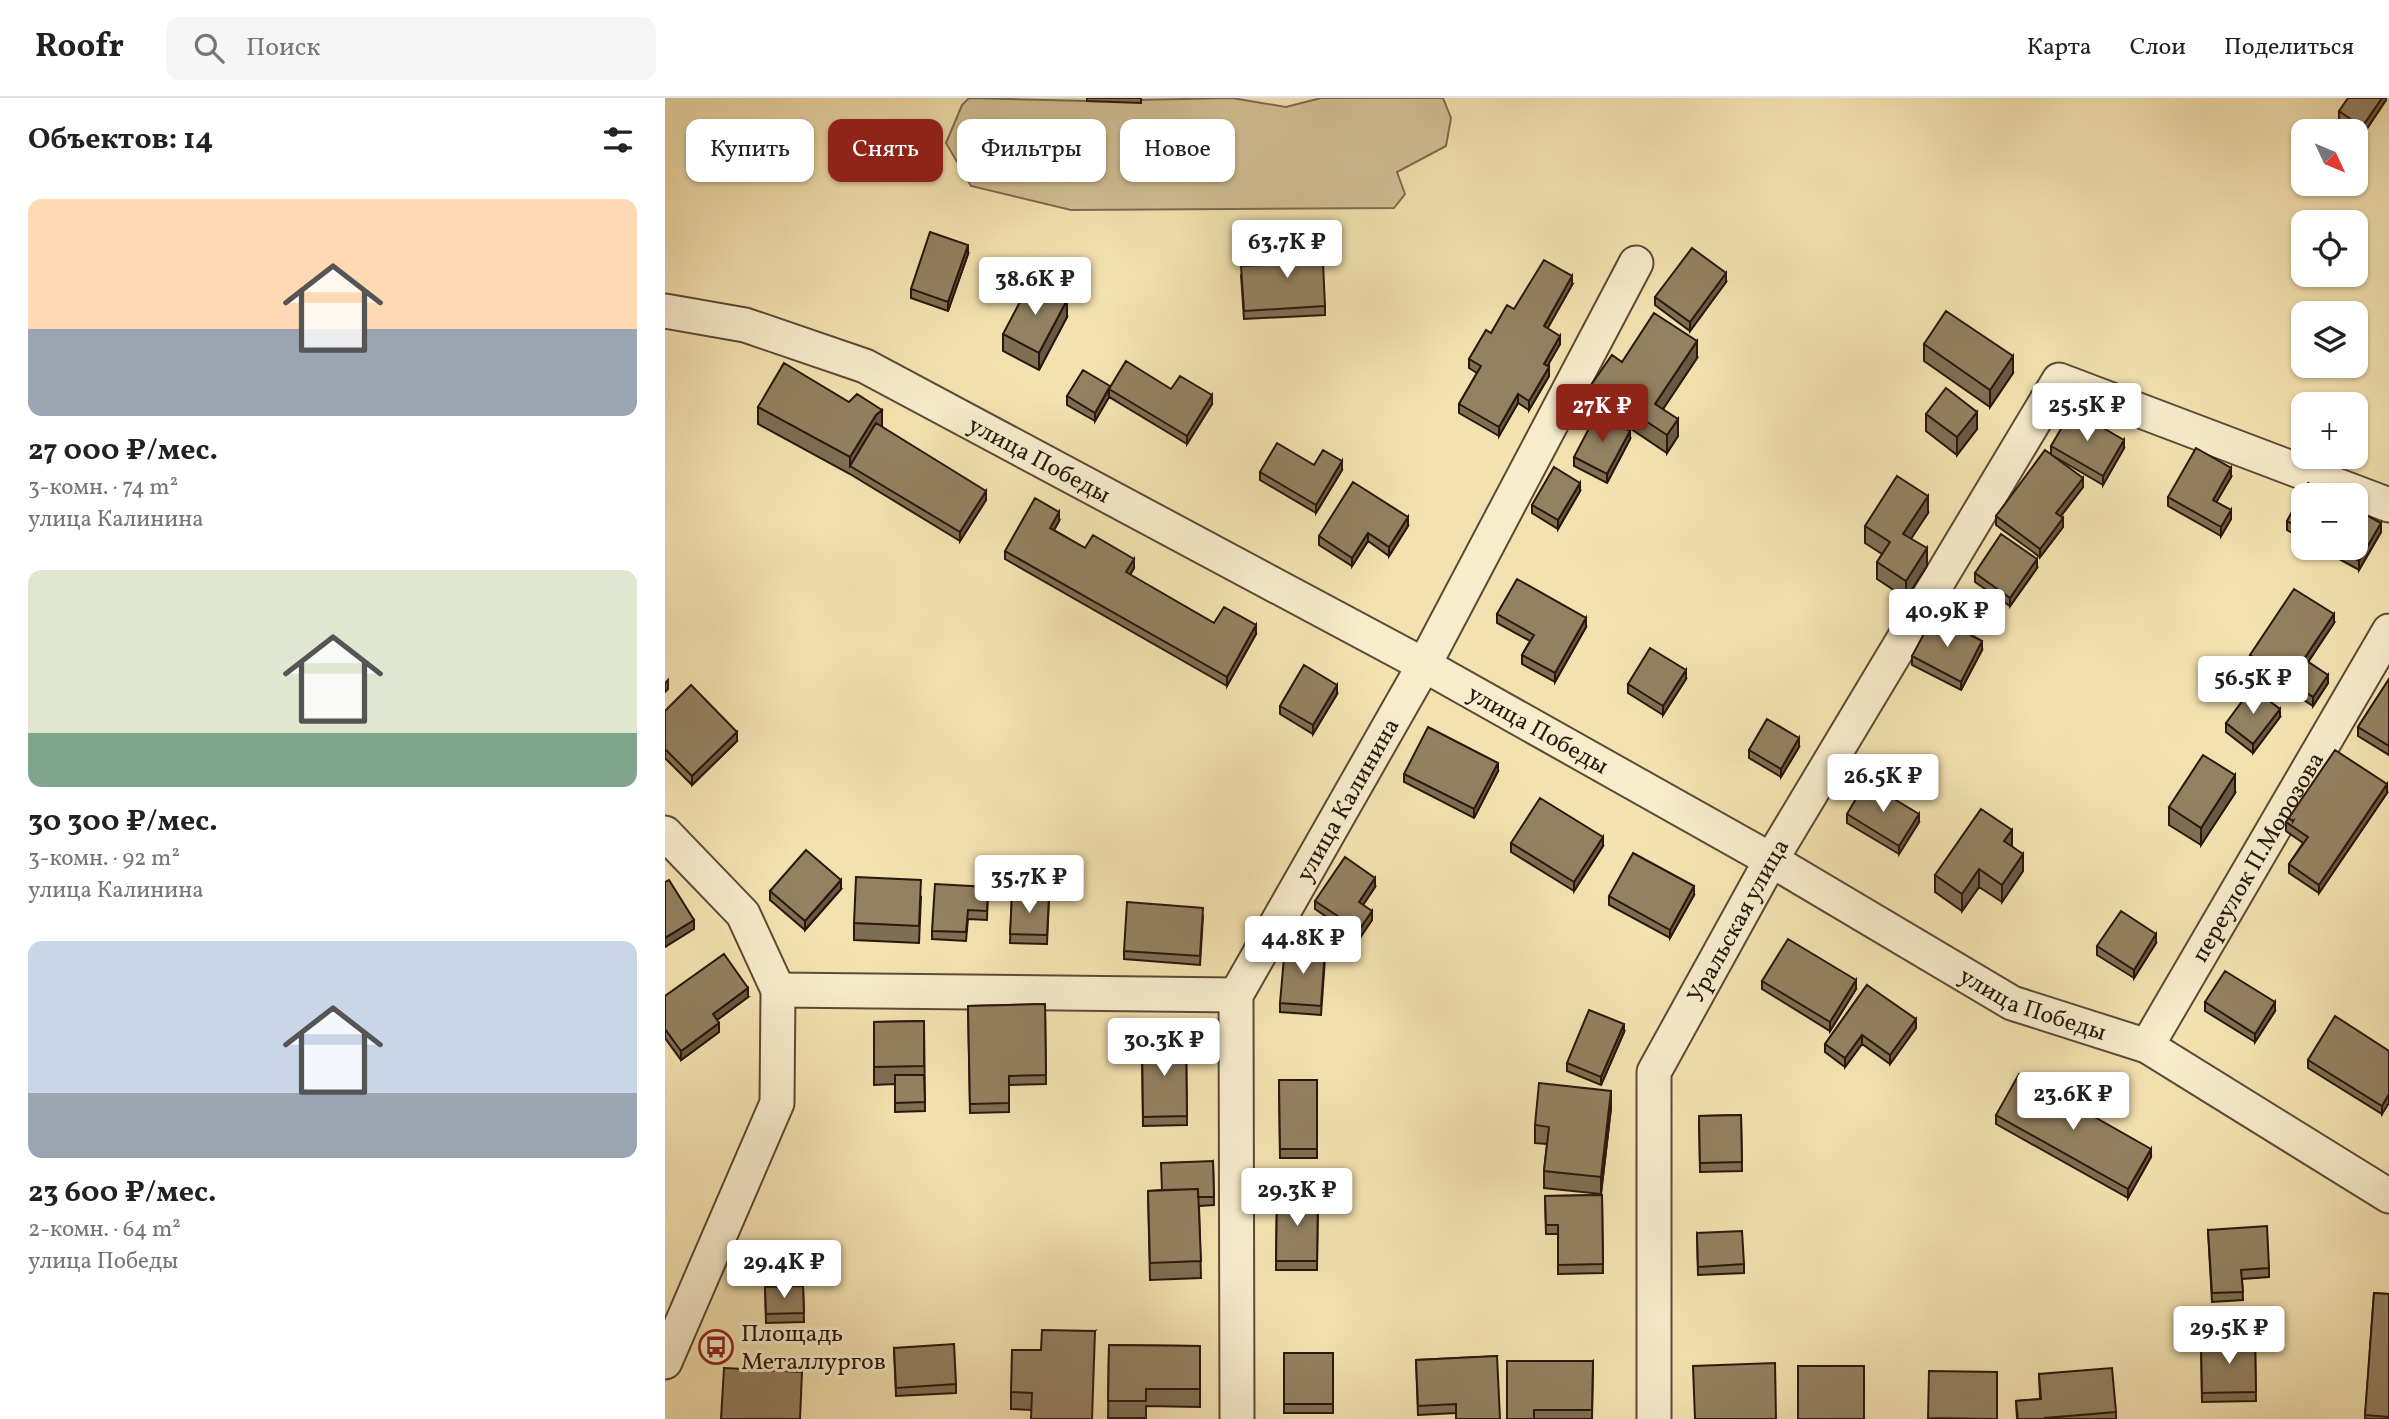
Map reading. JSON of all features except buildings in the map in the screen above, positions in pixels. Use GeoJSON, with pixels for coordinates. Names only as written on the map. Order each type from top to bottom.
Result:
{"type":"FeatureCollection","features":[{"type":"Feature","properties":{"kind":"street","name":"улица Калинина"},"geometry":{"type":"LineString","coordinates":[[1237,1419],[1236,995],[1424,665],[1636,263]]}},
{"type":"Feature","properties":{"kind":"street","name":"улица Победы"},"geometry":{"type":"LineString","coordinates":[[665,311],[745,325],[866,366],[1424,665],[1771,860],[2012,1003],[2147,1046],[2389,1196]]}},
{"type":"Feature","properties":{"kind":"street","name":"Уральская улица"},"geometry":{"type":"LineString","coordinates":[[1654,1419],[1654,1072],[1771,860],[2059,380],[2389,505]]}},
{"type":"Feature","properties":{"kind":"street","name":"переулок П.Морозова"},"geometry":{"type":"LineString","coordinates":[[2147,1046],[2389,631]]}},
{"type":"Feature","properties":{"kind":"street"},"geometry":{"type":"LineString","coordinates":[[665,833],[743,914],[778,990],[777,1103],[665,1362]]}},
{"type":"Feature","properties":{"kind":"street"},"geometry":{"type":"LineString","coordinates":[[778,990],[1236,995]]}},
{"type":"Feature","properties":{"kind":"shaded area"},"geometry":{"type":"Polygon","coordinates":[[[969,98],[1087,101],[1232,98],[1286,107],[1321,98],[1443,98],[1451,118],[1446,146],[1397,172],[1405,194],[1394,208],[1071,210],[971,186],[969,182],[1106,182],[1106,119],[957,119],[957,162],[946,143],[962,105],[969,98]]]}},
{"type":"Feature","properties":{"kind":"place","name":"Площадь Металлургов"},"geometry":{"type":"Point","coordinates":[716,1347]}}]}
